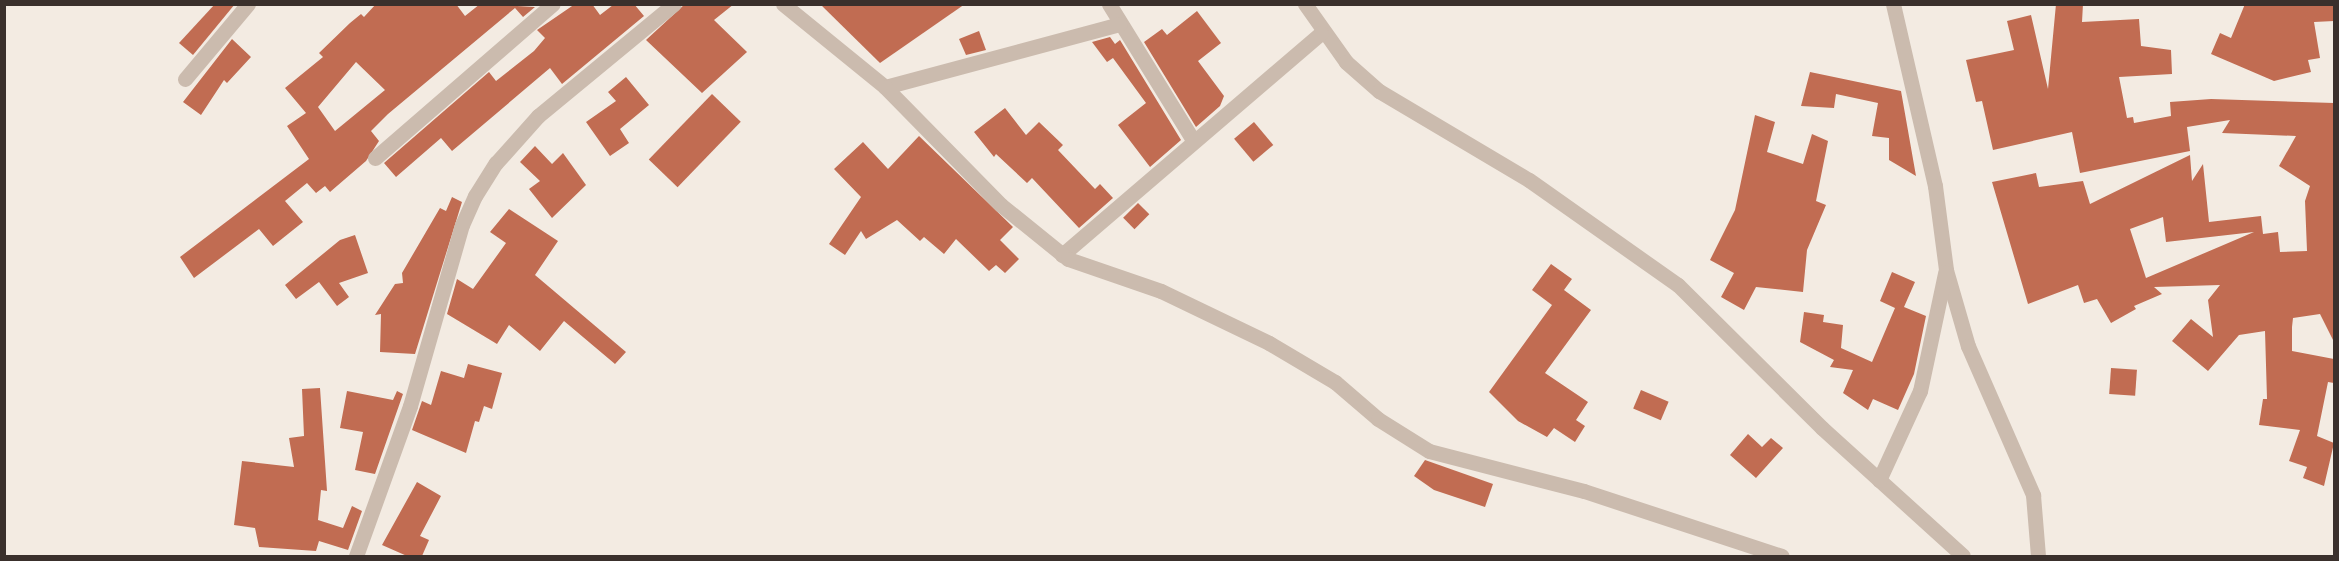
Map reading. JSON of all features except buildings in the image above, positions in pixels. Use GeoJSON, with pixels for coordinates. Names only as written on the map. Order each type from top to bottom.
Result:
{"type":"FeatureCollection","features":[{"type":"Feature","properties":{"kind":"street"},"geometry":{"type":"LineString","coordinates":[[185,79],[248,4]]}},
{"type":"Feature","properties":{"kind":"street"},"geometry":{"type":"LineString","coordinates":[[375,158],[553,4]]}},
{"type":"Feature","properties":{"kind":"street"},"geometry":{"type":"LineString","coordinates":[[356,556],[410,406],[462,225],[476,196],[496,163],[538,116],[674,4]]}},
{"type":"Feature","properties":{"kind":"street"},"geometry":{"type":"LineString","coordinates":[[783,4],[885,87],[1001,205],[1062,255],[1161,291],[1269,343],[1335,382],[1378,419],[1429,452],[1584,491],[1782,556]]}},
{"type":"Feature","properties":{"kind":"street"},"geometry":{"type":"LineString","coordinates":[[1109,4],[1193,140]]}},
{"type":"Feature","properties":{"kind":"street"},"geometry":{"type":"LineString","coordinates":[[1305,4],[1321,33],[1379,91],[1529,180],[1677,285],[1879,480],[1963,556]]}},
{"type":"Feature","properties":{"kind":"street"},"geometry":{"type":"LineString","coordinates":[[1893,4],[1935,186],[1946,270],[1968,346],[2033,495],[2038,556]]}},
{"type":"Feature","properties":{"kind":"street"},"geometry":{"type":"LineString","coordinates":[[885,87],[1120,24]]}},
{"type":"Feature","properties":{"kind":"street"},"geometry":{"type":"LineString","coordinates":[[1062,255],[1193,140],[1321,33]]}},
{"type":"Feature","properties":{"kind":"street"},"geometry":{"type":"LineString","coordinates":[[1879,480],[1920,391],[1946,270]]}}]}
